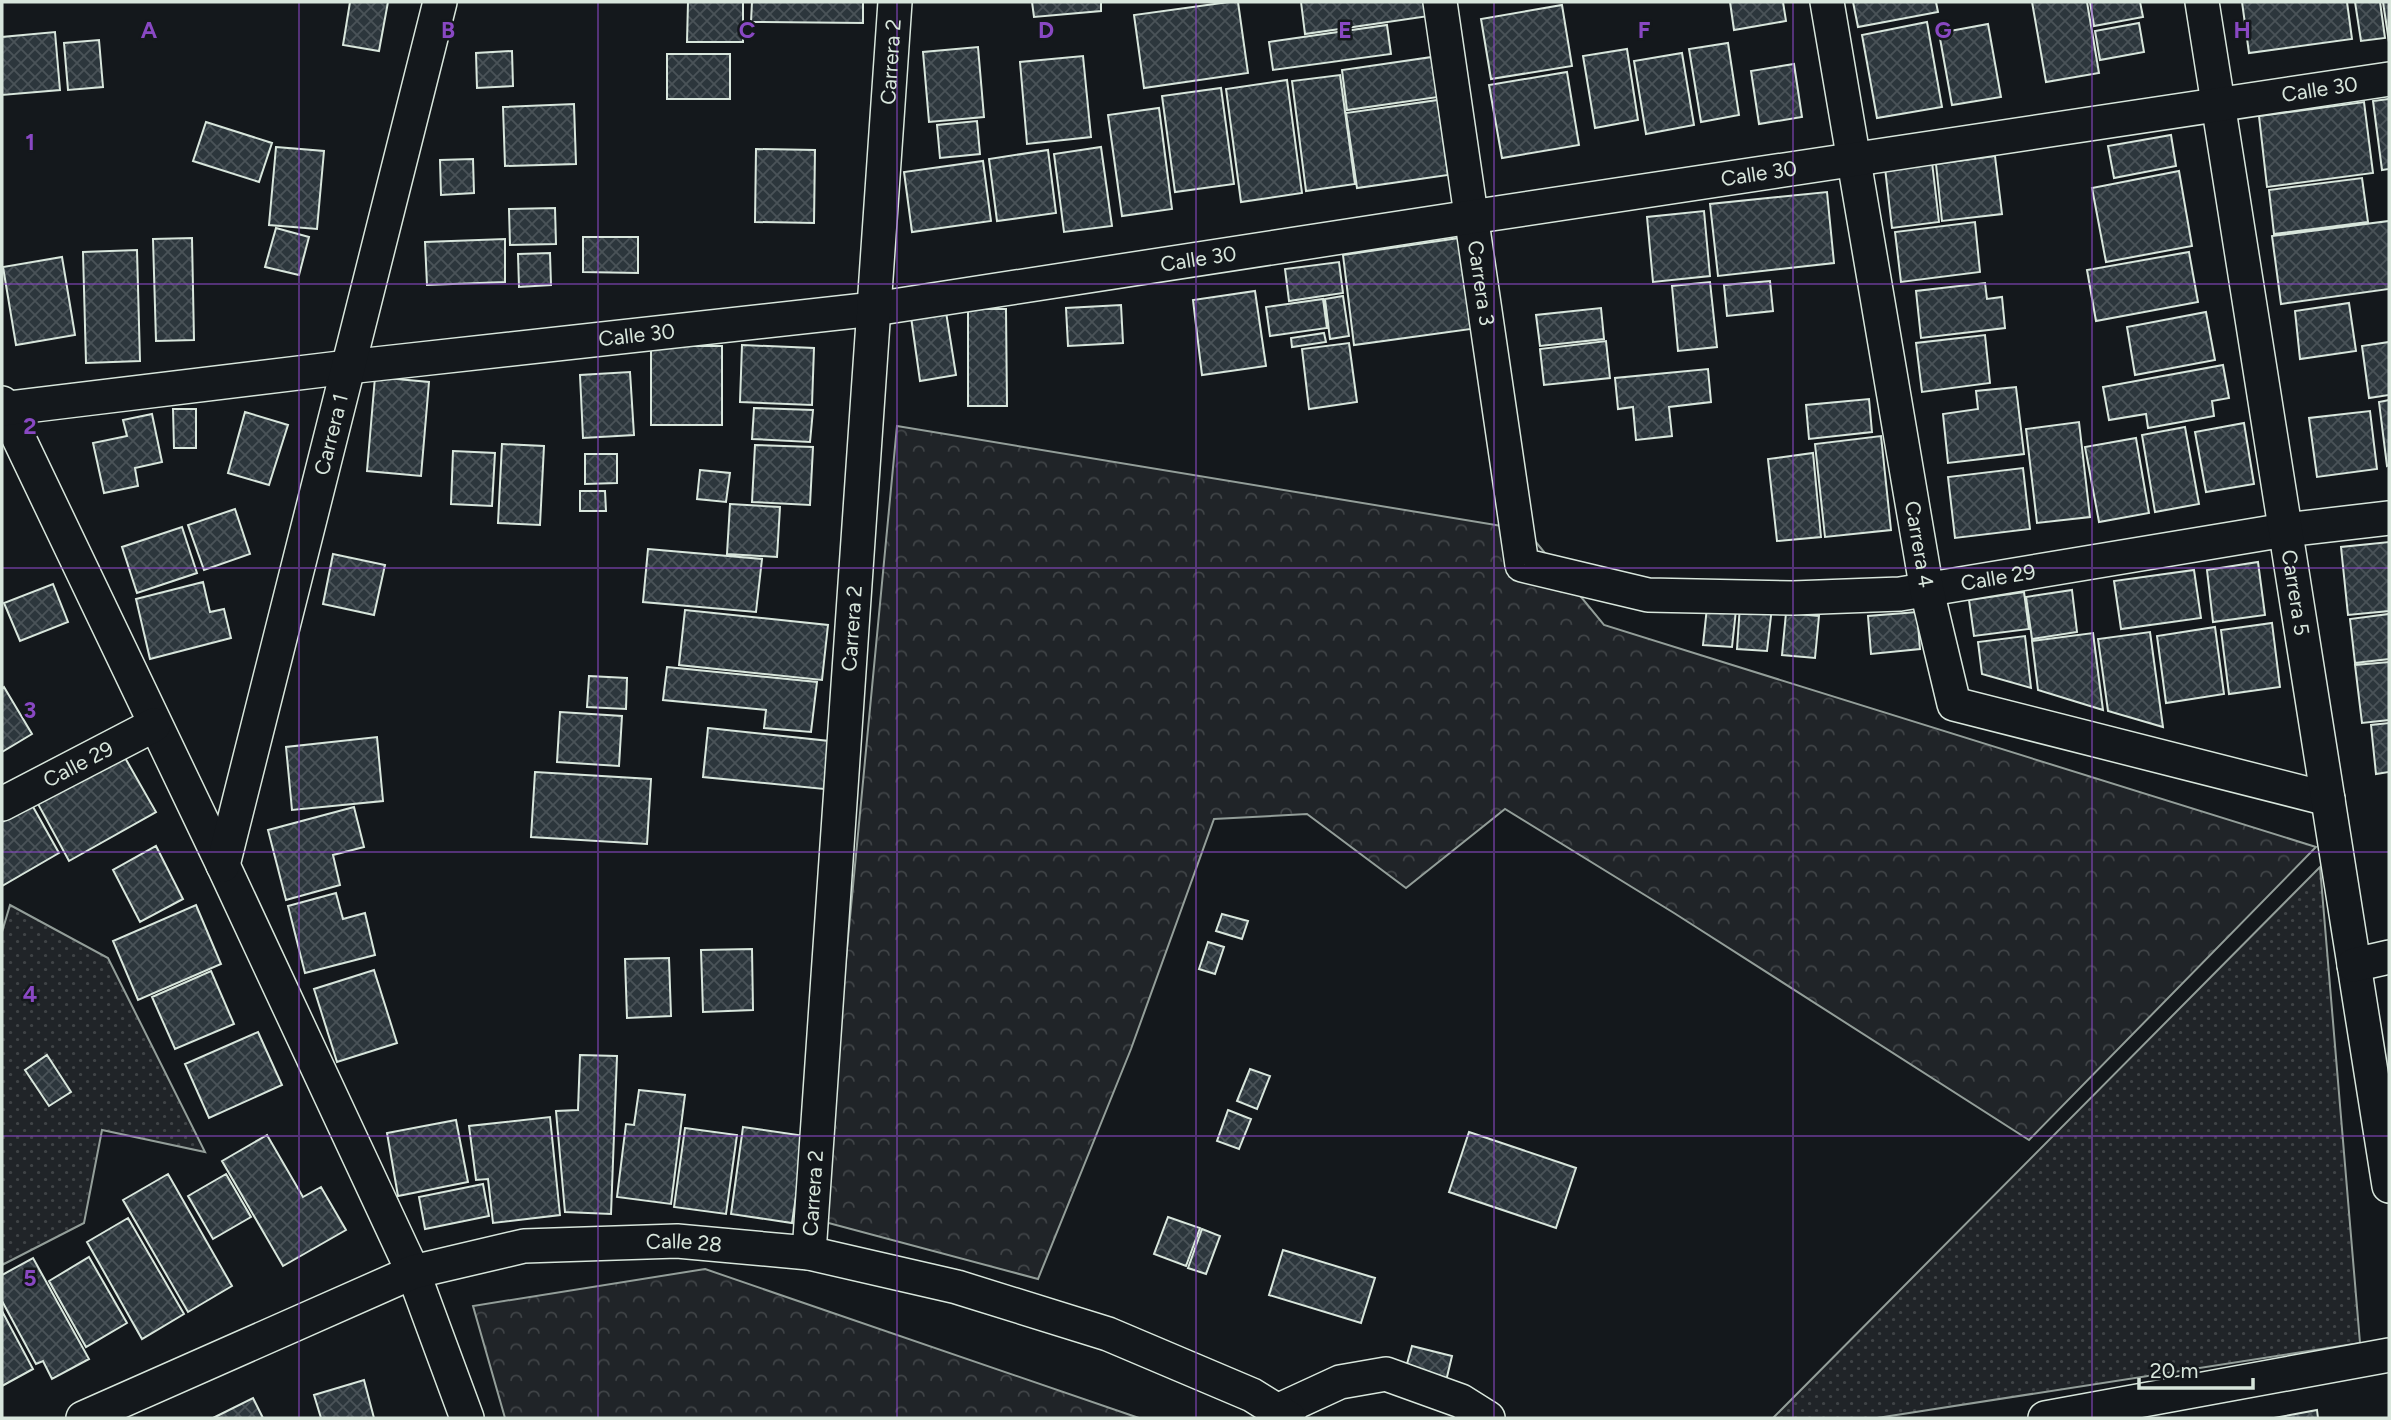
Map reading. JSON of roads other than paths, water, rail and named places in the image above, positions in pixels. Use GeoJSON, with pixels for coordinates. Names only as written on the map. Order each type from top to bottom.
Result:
{"type":"FeatureCollection","features":[{"type":"Feature","properties":{"kind":"street","name":"Carrera 1"},"geometry":{"type":"LineString","coordinates":[[223,865],[440,2]]}},
{"type":"Feature","properties":{"kind":"street","name":"Carrera 2"},"geometry":{"type":"LineString","coordinates":[[809,1252],[895,2]]}},
{"type":"Feature","properties":{"kind":"street","name":"Carrera 3"},"geometry":{"type":"LineString","coordinates":[[1440,2],[1522,565]]}},
{"type":"Feature","properties":{"kind":"street","name":"Carrera 4"},"geometry":{"type":"LineString","coordinates":[[1827,2],[1927,591],[1954,704],[2328,799]]}},
{"type":"Feature","properties":{"kind":"street","name":"Carrera 5"},"geometry":{"type":"LineString","coordinates":[[2202,2],[2389,1186]]}},
{"type":"Feature","properties":{"kind":"street","name":"Calle 30"},"geometry":{"type":"LineString","coordinates":[[3,407],[874,309],[2389,79]]}},
{"type":"Feature","properties":{"kind":"street"},"geometry":{"type":"LineString","coordinates":[[3,407],[223,865],[413,1272],[467,1418]]}},
{"type":"Feature","properties":{"kind":"street","name":"Calle 29"},"geometry":{"type":"LineString","coordinates":[[1522,565],[1648,595],[1793,598],[1900,594],[2285,530],[2389,518]]}},
{"type":"Feature","properties":{"kind":"street","name":"Calle 29"},"geometry":{"type":"LineString","coordinates":[[2,804],[154,725]]}},
{"type":"Feature","properties":{"kind":"street"},"geometry":{"type":"LineString","coordinates":[[2354,965],[2389,957]]}},
{"type":"Feature","properties":{"kind":"street","name":"Calle 28"},"geometry":{"type":"LineString","coordinates":[[83,1418],[413,1272],[524,1246],[677,1241],[809,1252],[957,1287],[1108,1334],[1252,1395],[1283,1414]]}},
{"type":"Feature","properties":{"kind":"street"},"geometry":{"type":"LineString","coordinates":[[2045,1418],[2389,1355]]}},
{"type":"Feature","properties":{"kind":"street"},"geometry":{"type":"LineString","coordinates":[[1283,1414],[1340,1382],[1386,1374],[1461,1401],[1488,1418]]}}]}
